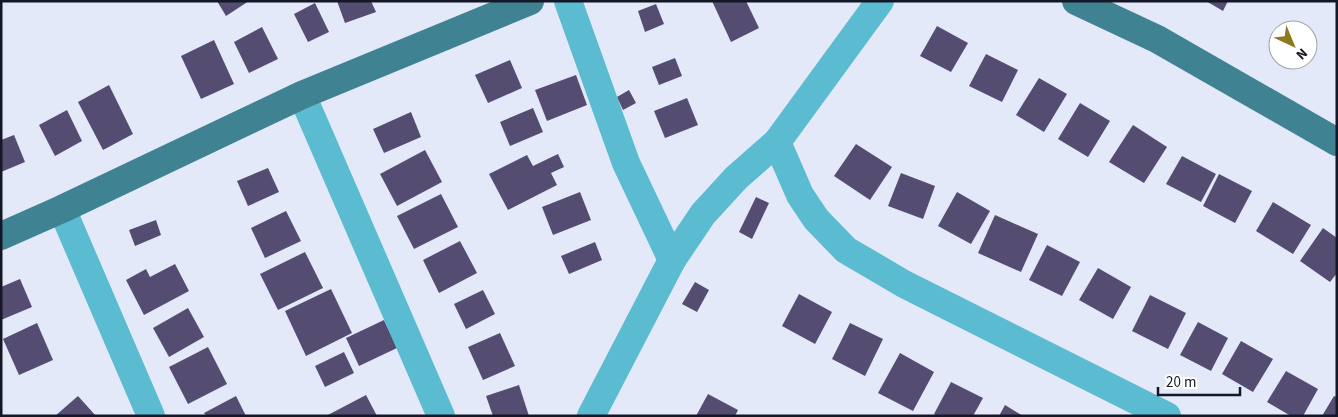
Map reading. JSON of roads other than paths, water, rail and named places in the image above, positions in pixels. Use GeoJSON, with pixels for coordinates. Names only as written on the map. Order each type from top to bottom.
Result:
{"type":"FeatureCollection","features":[{"type":"Feature","properties":{"kind":"main road"},"geometry":{"type":"LineString","coordinates":[[1,236],[302,95],[530,1]]}},
{"type":"Feature","properties":{"kind":"main road"},"geometry":{"type":"LineString","coordinates":[[1076,1],[1157,39],[1337,142]]}},
{"type":"Feature","properties":{"kind":"street"},"geometry":{"type":"LineString","coordinates":[[568,1],[626,163],[672,260]]}},
{"type":"Feature","properties":{"kind":"street"},"geometry":{"type":"LineString","coordinates":[[591,416],[672,260],[703,214],[736,178],[778,142],[880,1]]}},
{"type":"Feature","properties":{"kind":"street"},"geometry":{"type":"LineString","coordinates":[[302,95],[441,416]]}},
{"type":"Feature","properties":{"kind":"street"},"geometry":{"type":"LineString","coordinates":[[778,142],[806,203],[816,218],[846,250],[904,284],[1167,416]]}},
{"type":"Feature","properties":{"kind":"street"},"geometry":{"type":"LineString","coordinates":[[62,209],[151,416]]}}]}
